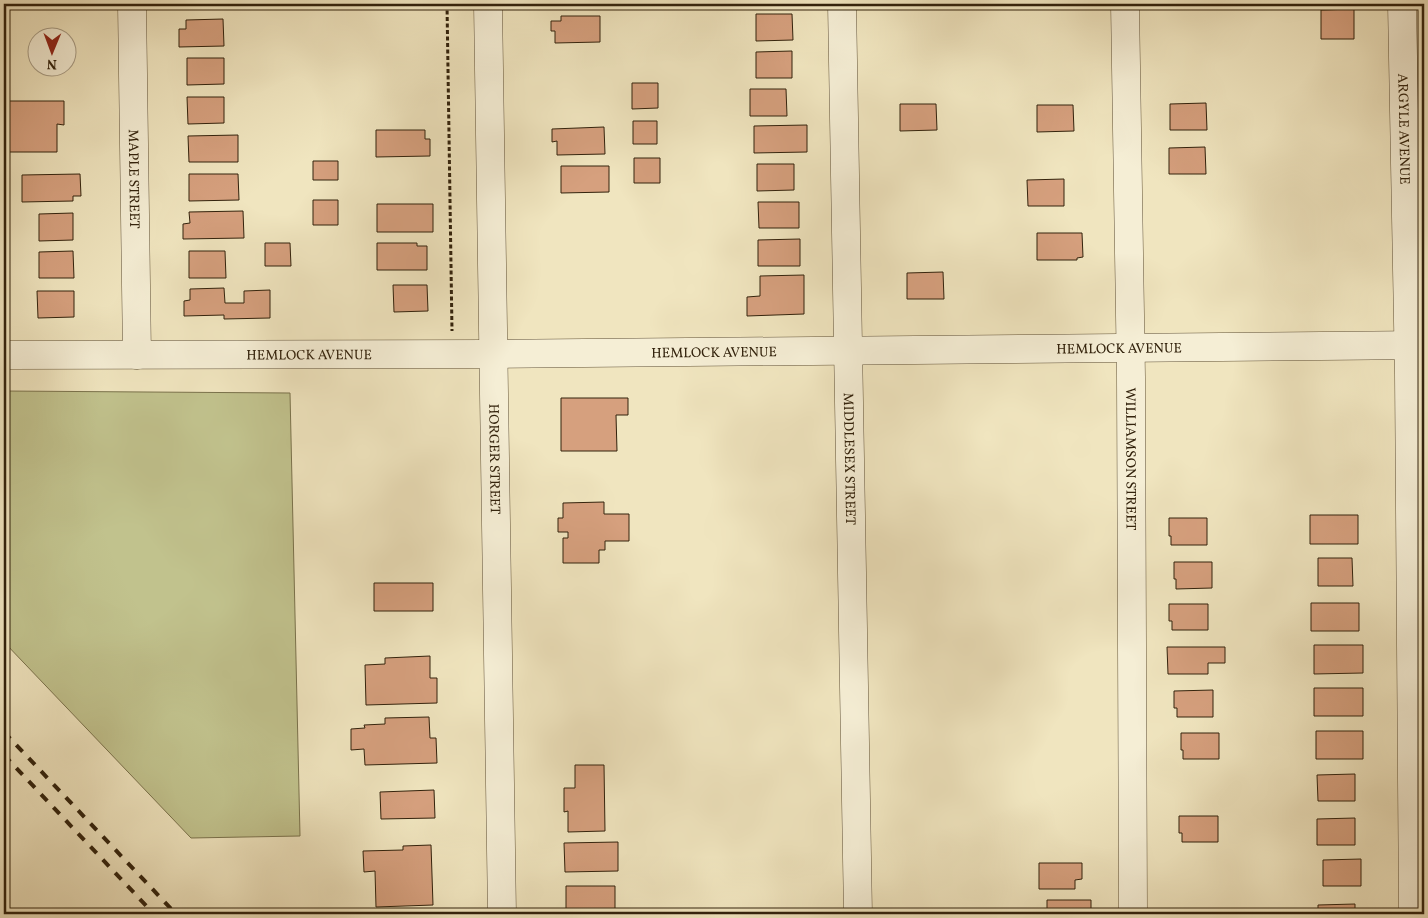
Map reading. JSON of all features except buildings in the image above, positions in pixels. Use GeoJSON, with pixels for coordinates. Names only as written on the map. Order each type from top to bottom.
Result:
{"type":"FeatureCollection","features":[{"type":"Feature","properties":{"kind":"street","name":"MAPLE STREET"},"geometry":{"type":"LineString","coordinates":[[132,4],[137,354]]}},
{"type":"Feature","properties":{"kind":"street","name":"HORGER STREET"},"geometry":{"type":"LineString","coordinates":[[488,4],[502,914]]}},
{"type":"Feature","properties":{"kind":"street","name":"MIDDLESEX STREET"},"geometry":{"type":"LineString","coordinates":[[842,4],[858,914]]}},
{"type":"Feature","properties":{"kind":"street","name":"WILLIAMSON STREET"},"geometry":{"type":"LineString","coordinates":[[1125,4],[1131,347],[1133,914]]}},
{"type":"Feature","properties":{"kind":"street","name":"ARGYLE AVENUE"},"geometry":{"type":"LineString","coordinates":[[1402,4],[1416,345],[1413,914]]}},
{"type":"Feature","properties":{"kind":"street","name":"HEMLOCK AVENUE"},"geometry":{"type":"LineString","coordinates":[[4,356],[492,354],[1416,345]]}},
{"type":"Feature","properties":{"kind":"path"},"geometry":{"type":"LineString","coordinates":[[447,4],[452,335]]}},
{"type":"Feature","properties":{"kind":"green space"},"geometry":{"type":"Polygon","coordinates":[[[4,391],[290,393],[300,836],[191,838],[4,642],[4,391]]]}},
{"type":"Feature","properties":{"kind":"railway"},"geometry":{"type":"LineString","coordinates":[[4,732],[176,914]]}},
{"type":"Feature","properties":{"kind":"railway"},"geometry":{"type":"LineString","coordinates":[[4,755],[154,914]]}}]}
